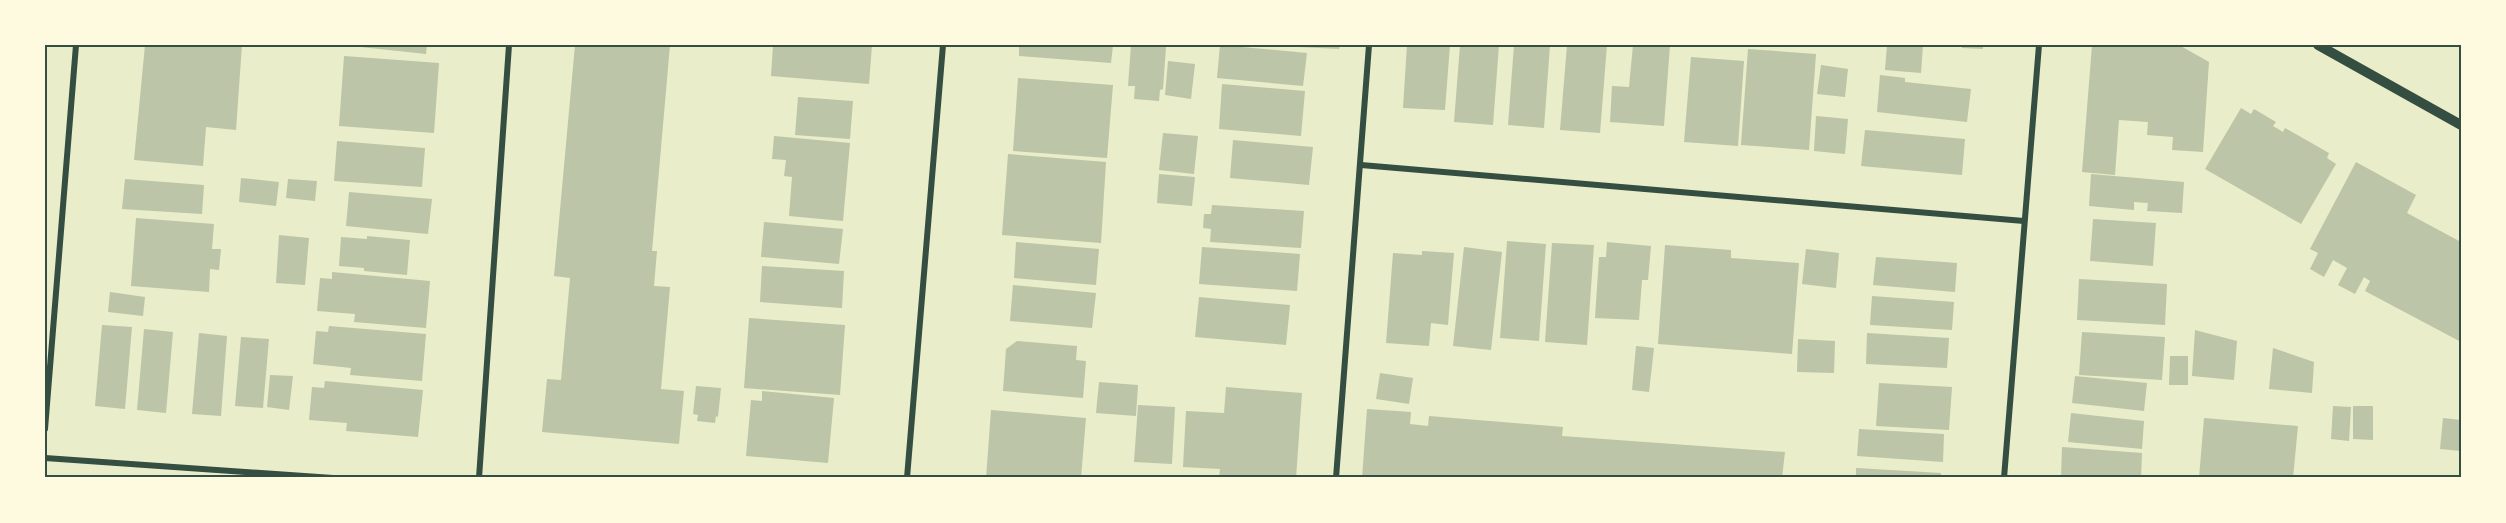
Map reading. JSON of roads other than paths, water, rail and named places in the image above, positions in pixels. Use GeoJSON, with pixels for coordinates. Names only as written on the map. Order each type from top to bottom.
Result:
{"type":"FeatureCollection","features":[{"type":"Feature","properties":{"kind":"street"},"geometry":{"type":"LineString","coordinates":[[45,429],[76,45]]}},
{"type":"Feature","properties":{"kind":"street"},"geometry":{"type":"LineString","coordinates":[[479,478],[509,45]]}},
{"type":"Feature","properties":{"kind":"street"},"geometry":{"type":"LineString","coordinates":[[907,478],[943,45]]}},
{"type":"Feature","properties":{"kind":"street"},"geometry":{"type":"LineString","coordinates":[[1336,478],[1369,45]]}},
{"type":"Feature","properties":{"kind":"street"},"geometry":{"type":"LineString","coordinates":[[2004,478],[2039,45]]}},
{"type":"Feature","properties":{"kind":"street"},"geometry":{"type":"LineString","coordinates":[[2318,45],[2461,125]]}},
{"type":"Feature","properties":{"kind":"street"},"geometry":{"type":"LineString","coordinates":[[1361,165],[2024,221]]}},
{"type":"Feature","properties":{"kind":"street"},"geometry":{"type":"LineString","coordinates":[[45,458],[333,478]]}}]}
